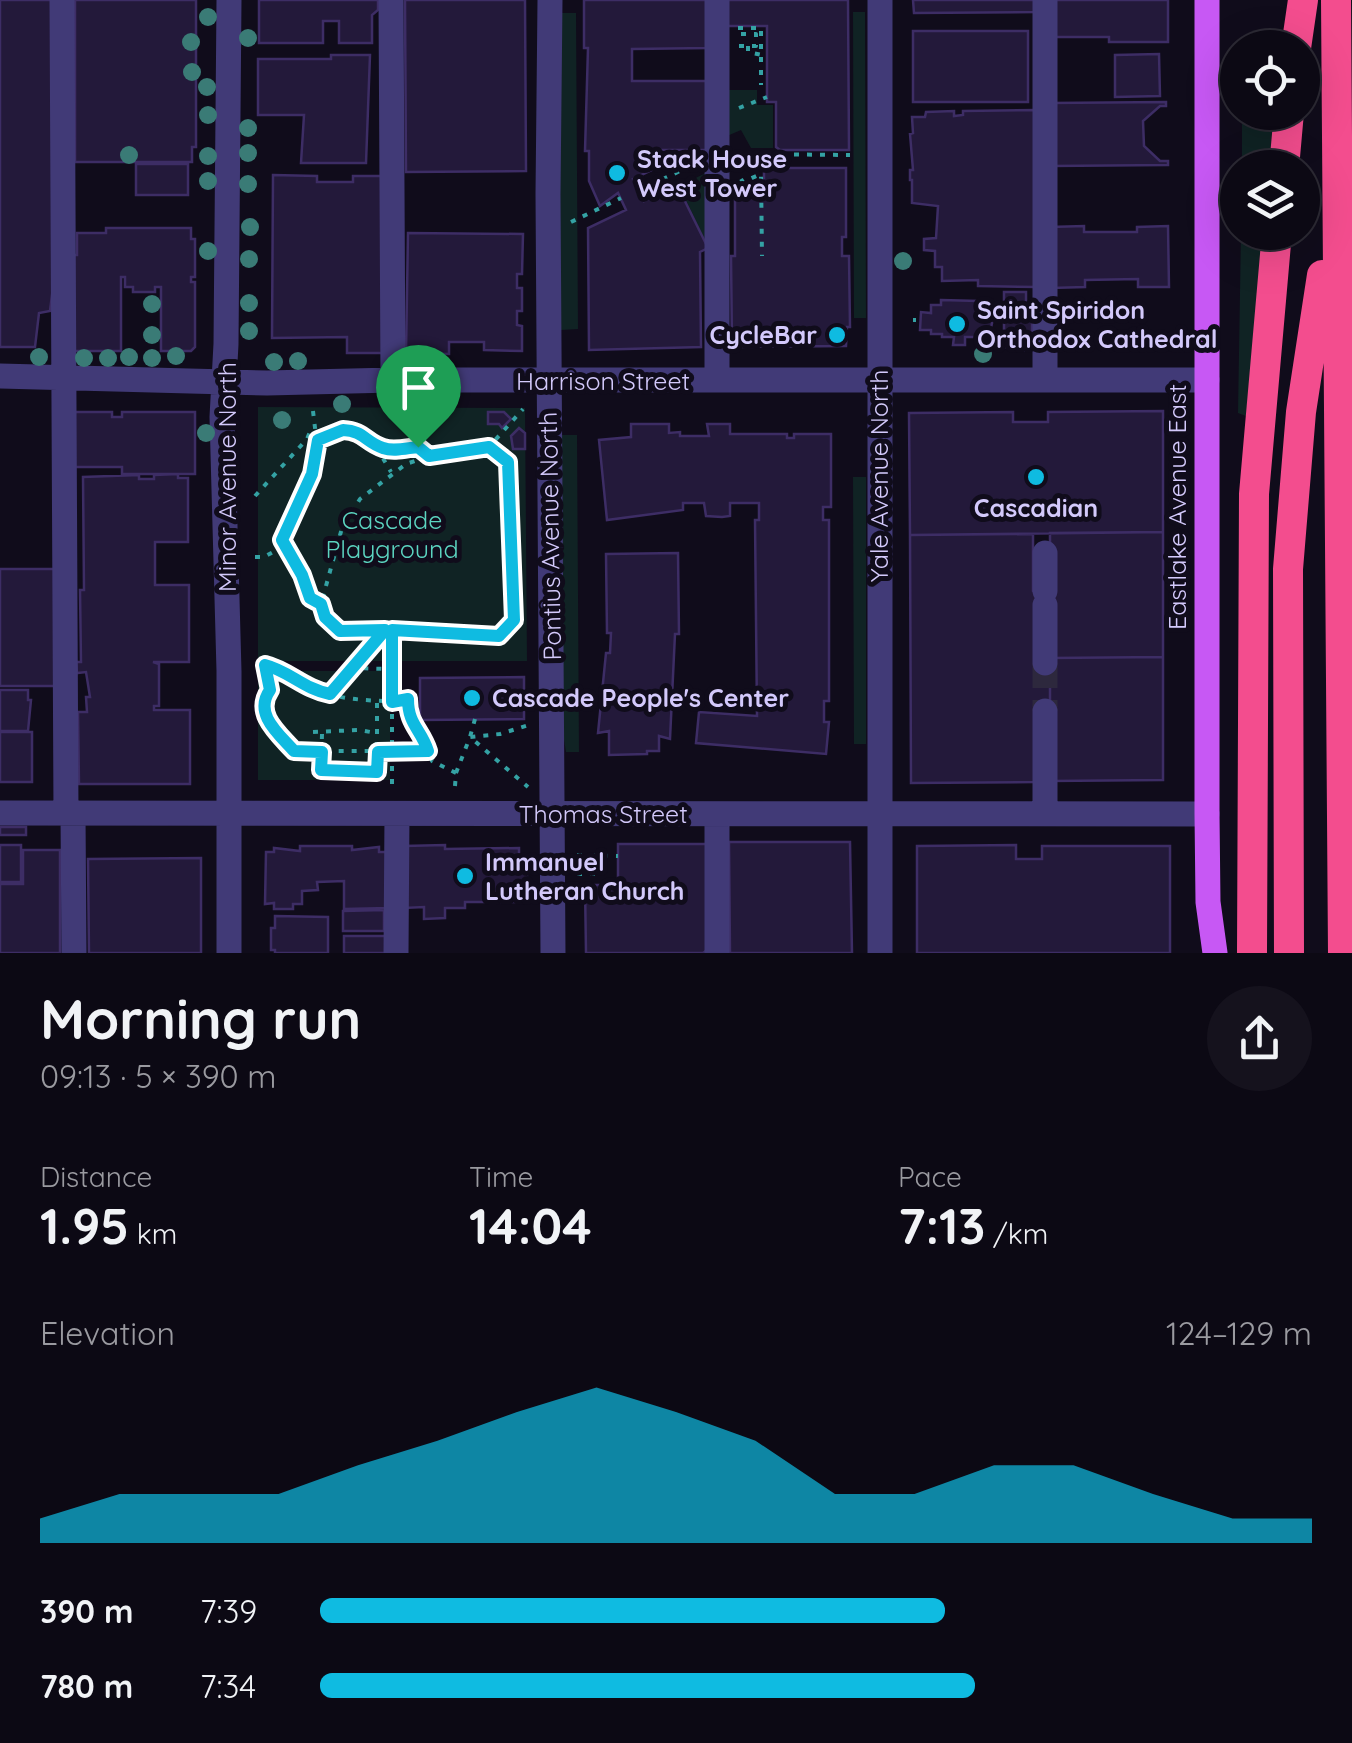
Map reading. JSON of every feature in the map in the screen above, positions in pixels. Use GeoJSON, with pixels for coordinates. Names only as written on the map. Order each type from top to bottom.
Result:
{"type":"FeatureCollection","features":[{"type":"Feature","properties":{"kind":"highway"},"geometry":{"type":"LineString","coordinates":[[1298,30],[1302,0]]}},
{"type":"Feature","properties":{"kind":"highway"},"geometry":{"type":"LineString","coordinates":[[1327,0],[1332,953]]}},
{"type":"Feature","properties":{"kind":"highway"},"geometry":{"type":"LineString","coordinates":[[1336,0],[1343,953]]}},
{"type":"Feature","properties":{"kind":"highway"},"geometry":{"type":"LineString","coordinates":[[1288,953],[1288,569],[1301,412],[1336,178]]}},
{"type":"Feature","properties":{"kind":"highway"},"geometry":{"type":"LineString","coordinates":[[1252,953],[1251,564],[1259,423],[1276,250]]}},
{"type":"Feature","properties":{"kind":"highway"},"geometry":{"type":"LineString","coordinates":[[1331,911],[1352,855]]}},
{"type":"Feature","properties":{"kind":"main road","name":"Eastlake Avenue East"},"geometry":{"type":"LineString","coordinates":[[1207,0],[1207,814],[1208,902],[1215,953]]}},
{"type":"Feature","properties":{"kind":"street"},"geometry":{"type":"LineString","coordinates":[[62,0],[69,814],[74,953]]}},
{"type":"Feature","properties":{"kind":"street","name":"Minor Avenue North"},"geometry":{"type":"LineString","coordinates":[[229,0],[224,382],[229,953]]}},
{"type":"Feature","properties":{"kind":"street"},"geometry":{"type":"LineString","coordinates":[[391,0],[392,380]]}},
{"type":"Feature","properties":{"kind":"street","name":"Pontius Avenue North"},"geometry":{"type":"LineString","coordinates":[[550,0],[554,953]]}},
{"type":"Feature","properties":{"kind":"street"},"geometry":{"type":"LineString","coordinates":[[717,0],[717,380]]}},
{"type":"Feature","properties":{"kind":"street","name":"Yale Avenue North"},"geometry":{"type":"LineString","coordinates":[[880,0],[880,953]]}},
{"type":"Feature","properties":{"kind":"street"},"geometry":{"type":"LineString","coordinates":[[1045,0],[1045,380]]}},
{"type":"Feature","properties":{"kind":"street","name":"Harrison Street"},"geometry":{"type":"LineString","coordinates":[[0,376],[224,382],[1207,380]]}},
{"type":"Feature","properties":{"kind":"street"},"geometry":{"type":"LineString","coordinates":[[1045,553],[1045,663]]}},
{"type":"Feature","properties":{"kind":"street"},"geometry":{"type":"LineString","coordinates":[[1045,711],[1045,814]]}},
{"type":"Feature","properties":{"kind":"street","name":"Thomas Street"},"geometry":{"type":"LineString","coordinates":[[0,813],[1207,814]]}},
{"type":"Feature","properties":{"kind":"street"},"geometry":{"type":"LineString","coordinates":[[396,953],[397,814]]}},
{"type":"Feature","properties":{"kind":"street"},"geometry":{"type":"LineString","coordinates":[[717,814],[717,953]]}},
{"type":"Feature","properties":{"kind":"path"},"geometry":{"type":"LineString","coordinates":[[756,34],[732,34],[732,28],[761,28],[761,85]]}},
{"type":"Feature","properties":{"kind":"path"},"geometry":{"type":"LineString","coordinates":[[748,46],[748,52],[764,56]]}},
{"type":"Feature","properties":{"kind":"path"},"geometry":{"type":"LineString","coordinates":[[727,154],[850,154]]}},
{"type":"Feature","properties":{"kind":"path"},"geometry":{"type":"LineString","coordinates":[[639,190],[702,161]]}},
{"type":"Feature","properties":{"kind":"path"},"geometry":{"type":"LineString","coordinates":[[738,174],[743,182],[761,174],[762,256]]}},
{"type":"Feature","properties":{"kind":"path"},"geometry":{"type":"LineString","coordinates":[[577,220],[621,198]]}},
{"type":"Feature","properties":{"kind":"path"},"geometry":{"type":"LineString","coordinates":[[314,410],[318,440],[312,474],[284,530],[284,546],[302,575],[310,598],[321,604]]}},
{"type":"Feature","properties":{"kind":"path"},"geometry":{"type":"LineString","coordinates":[[489,447],[508,462],[514,620],[499,636],[340,631],[325,617],[321,604],[342,528],[360,499],[391,472],[429,456],[489,447],[523,410]]}},
{"type":"Feature","properties":{"kind":"path"},"geometry":{"type":"LineString","coordinates":[[255,496],[302,444],[313,425]]}},
{"type":"Feature","properties":{"kind":"path"},"geometry":{"type":"LineString","coordinates":[[318,440],[343,430],[359,431],[373,444],[391,472]]}},
{"type":"Feature","properties":{"kind":"path"},"geometry":{"type":"LineString","coordinates":[[373,444],[388,450],[418,447],[429,456]]}},
{"type":"Feature","properties":{"kind":"path"},"geometry":{"type":"LineString","coordinates":[[511,488],[526,488]]}},
{"type":"Feature","properties":{"kind":"path"},"geometry":{"type":"LineString","coordinates":[[255,557],[264,557],[284,546]]}},
{"type":"Feature","properties":{"kind":"path"},"geometry":{"type":"LineString","coordinates":[[330,694],[385,630]]}},
{"type":"Feature","properties":{"kind":"path"},"geometry":{"type":"LineString","coordinates":[[392,630],[392,786]]}},
{"type":"Feature","properties":{"kind":"path"},"geometry":{"type":"LineString","coordinates":[[256,665],[278,668],[300,685],[330,694],[392,702],[408,699],[412,725],[424,739],[432,761],[456,774]]}},
{"type":"Feature","properties":{"kind":"path"},"geometry":{"type":"LineString","coordinates":[[265,665],[270,690],[264,712],[294,751],[428,751]]}},
{"type":"Feature","properties":{"kind":"path"},"geometry":{"type":"LineString","coordinates":[[350,668],[392,669]]}},
{"type":"Feature","properties":{"kind":"path"},"geometry":{"type":"LineString","coordinates":[[322,734],[321,770],[377,772],[378,701]]}},
{"type":"Feature","properties":{"kind":"path"},"geometry":{"type":"LineString","coordinates":[[455,786],[474,720]]}},
{"type":"Feature","properties":{"kind":"path"},"geometry":{"type":"LineString","coordinates":[[470,737],[500,734],[529,725]]}},
{"type":"Feature","properties":{"kind":"path"},"geometry":{"type":"LineString","coordinates":[[313,732],[376,732]]}},
{"type":"Feature","properties":{"kind":"path"},"geometry":{"type":"LineString","coordinates":[[470,737],[528,786]]}},
{"type":"Feature","properties":{"kind":"path"},"geometry":{"type":"LineString","coordinates":[[576,855],[618,856]]}},
{"type":"Feature","properties":{"kind":"path"},"geometry":{"type":"LineString","coordinates":[[577,874],[600,874],[600,855]]}},
{"type":"Feature","properties":{"kind":"green space"},"geometry":{"type":"Polygon","coordinates":[[[853,12],[865,12],[866,318],[854,318],[853,12]]]}},
{"type":"Feature","properties":{"kind":"green space"},"geometry":{"type":"Polygon","coordinates":[[[562,13],[576,13],[578,329],[560,330],[558,67],[562,13]]]}},
{"type":"Feature","properties":{"kind":"green space"},"geometry":{"type":"Polygon","coordinates":[[[727,90],[757,90],[757,105],[773,105],[773,148],[751,148],[741,130],[727,136],[727,90]]]}},
{"type":"Feature","properties":{"kind":"green space"},"geometry":{"type":"Polygon","coordinates":[[[1242,130],[1273,130],[1271,150],[1242,150],[1242,130]]]}},
{"type":"Feature","properties":{"kind":"green space"},"geometry":{"type":"Polygon","coordinates":[[[708,172],[709,248],[679,186],[708,172]]]}},
{"type":"Feature","properties":{"kind":"green space"},"geometry":{"type":"Polygon","coordinates":[[[1241,250],[1261,250],[1246,416],[1238,413],[1241,250]]]}},
{"type":"Feature","properties":{"kind":"green space","name":"Cascade Playground"},"geometry":{"type":"Polygon","coordinates":[[[258,407],[525,408],[527,661],[258,661],[258,407]]]}},
{"type":"Feature","properties":{"kind":"green space"},"geometry":{"type":"Polygon","coordinates":[[[560,435],[577,435],[579,752],[566,752],[562,727],[560,435]]]}},
{"type":"Feature","properties":{"kind":"green space"},"geometry":{"type":"Polygon","coordinates":[[[853,477],[866,477],[866,744],[854,744],[853,477]]]}},
{"type":"Feature","properties":{"kind":"green space"},"geometry":{"type":"Polygon","coordinates":[[[258,671],[390,671],[390,780],[258,780],[258,671]]]}},
{"type":"Feature","properties":{"kind":"building"},"geometry":{"type":"Polygon","coordinates":[[[0,0],[53,0],[53,287],[50,311],[39,313],[35,347],[0,347],[0,0]]]}},
{"type":"Feature","properties":{"kind":"building"},"geometry":{"type":"Polygon","coordinates":[[[75,0],[196,0],[196,147],[192,147],[192,162],[75,162],[75,0]]]}},
{"type":"Feature","properties":{"kind":"building"},"geometry":{"type":"Polygon","coordinates":[[[259,0],[378,0],[378,10],[372,15],[372,43],[339,43],[339,21],[323,21],[323,43],[259,43],[259,0]]]}},
{"type":"Feature","properties":{"kind":"building"},"geometry":{"type":"Polygon","coordinates":[[[405,0],[525,0],[526,171],[406,172],[405,0]]]}},
{"type":"Feature","properties":{"kind":"building","name":"Stack House West Tower"},"geometry":{"type":"Polygon","coordinates":[[[584,0],[709,0],[709,48],[632,49],[632,81],[709,81],[709,150],[658,150],[658,167],[633,179],[644,201],[677,185],[708,248],[700,252],[701,347],[589,350],[588,228],[626,210],[618,193],[600,206],[589,181],[589,151],[585,151],[588,48],[584,48],[584,0]]]}},
{"type":"Feature","properties":{"kind":"building"},"geometry":{"type":"Polygon","coordinates":[[[726,0],[848,0],[849,150],[776,147],[776,102],[767,102],[767,26],[726,26],[726,0]]]}},
{"type":"Feature","properties":{"kind":"building"},"geometry":{"type":"Polygon","coordinates":[[[913,0],[1036,0],[1036,12],[914,13],[913,0]]]}},
{"type":"Feature","properties":{"kind":"building"},"geometry":{"type":"Polygon","coordinates":[[[1052,0],[1168,0],[1168,42],[1052,37],[1052,0]]]}},
{"type":"Feature","properties":{"kind":"building"},"geometry":{"type":"Polygon","coordinates":[[[913,31],[1028,31],[1028,102],[913,102],[913,31]]]}},
{"type":"Feature","properties":{"kind":"building"},"geometry":{"type":"Polygon","coordinates":[[[1159,54],[1160,96],[1115,97],[1115,55],[1159,54]]]}},
{"type":"Feature","properties":{"kind":"building"},"geometry":{"type":"Polygon","coordinates":[[[331,55],[370,55],[366,163],[301,163],[304,115],[258,115],[258,59],[331,59],[331,55]]]}},
{"type":"Feature","properties":{"kind":"building"},"geometry":{"type":"Polygon","coordinates":[[[1166,102],[1166,106],[1160,106],[1143,121],[1144,146],[1160,161],[1168,161],[1168,165],[1051,166],[1050,103],[1166,102]]]}},
{"type":"Feature","properties":{"kind":"building"},"geometry":{"type":"Polygon","coordinates":[[[1035,110],[1037,287],[978,286],[978,280],[942,281],[942,267],[935,267],[935,251],[924,250],[924,239],[936,238],[938,206],[912,203],[912,117],[925,117],[926,112],[954,111],[954,116],[963,115],[963,111],[1035,110]]]}},
{"type":"Feature","properties":{"kind":"building"},"geometry":{"type":"Polygon","coordinates":[[[136,164],[188,164],[188,195],[136,195],[136,164]]]}},
{"type":"Feature","properties":{"kind":"building"},"geometry":{"type":"Polygon","coordinates":[[[764,168],[846,168],[846,237],[842,237],[842,256],[849,256],[850,327],[846,346],[732,347],[735,191],[764,178],[764,168]]]}},
{"type":"Feature","properties":{"kind":"building"},"geometry":{"type":"Polygon","coordinates":[[[273,175],[317,176],[317,182],[389,176],[388,353],[347,353],[347,337],[272,338],[273,175]]]}},
{"type":"Feature","properties":{"kind":"building"},"geometry":{"type":"Polygon","coordinates":[[[1084,226],[1084,232],[1137,232],[1137,227],[1168,226],[1169,287],[1138,287],[1138,279],[1085,280],[1085,287],[1051,288],[1050,227],[1084,226]]]}},
{"type":"Feature","properties":{"kind":"building"},"geometry":{"type":"Polygon","coordinates":[[[106,228],[191,228],[191,239],[195,239],[195,277],[191,277],[191,282],[195,282],[195,347],[191,351],[161,351],[161,287],[155,287],[155,292],[133,292],[133,287],[125,287],[125,277],[121,277],[121,351],[73,351],[73,255],[77,255],[77,233],[106,233],[106,228]]]}},
{"type":"Feature","properties":{"kind":"building"},"geometry":{"type":"Polygon","coordinates":[[[408,233],[523,234],[522,274],[517,274],[517,288],[522,288],[522,311],[517,311],[517,325],[522,326],[522,351],[484,350],[484,342],[449,342],[449,354],[406,353],[408,233]]]}},
{"type":"Feature","properties":{"kind":"building"},"geometry":{"type":"Polygon","coordinates":[[[1004,292],[1026,292],[1026,308],[1032,308],[1032,347],[1004,347],[1004,292]]]}},
{"type":"Feature","properties":{"kind":"building","name":"Saint Spiridon Orthodox Cathedral"},"geometry":{"type":"Polygon","coordinates":[[[941,300],[989,305],[994,314],[989,337],[965,337],[965,345],[953,345],[954,337],[920,330],[921,312],[931,313],[931,305],[941,305],[941,300]]]}},
{"type":"Feature","properties":{"kind":"building","name":"Cascadian"},"geometry":{"type":"Polygon","coordinates":[[[1163,411],[1163,532],[910,535],[909,413],[1013,412],[1013,422],[1048,422],[1048,412],[1163,411]]]}},
{"type":"Feature","properties":{"kind":"building"},"geometry":{"type":"Polygon","coordinates":[[[75,412],[112,412],[112,417],[122,417],[122,412],[195,412],[195,474],[122,474],[122,467],[71,467],[75,412]]]}},
{"type":"Feature","properties":{"kind":"building"},"geometry":{"type":"Polygon","coordinates":[[[488,412],[504,412],[511,419],[502,428],[499,424],[488,424],[488,412]]]}},
{"type":"Feature","properties":{"kind":"building"},"geometry":{"type":"Polygon","coordinates":[[[631,424],[669,424],[669,433],[680,432],[680,436],[709,436],[707,424],[730,424],[730,434],[787,434],[787,438],[794,438],[794,434],[831,434],[831,507],[823,507],[823,520],[829,520],[826,754],[696,743],[699,712],[757,716],[755,520],[759,520],[759,503],[730,503],[730,516],[722,517],[706,516],[704,503],[683,503],[683,510],[607,520],[599,440],[631,437],[631,424]]]}},
{"type":"Feature","properties":{"kind":"building"},"geometry":{"type":"Polygon","coordinates":[[[519,428],[525,433],[525,449],[513,449],[511,436],[519,428]]]}},
{"type":"Feature","properties":{"kind":"building"},"geometry":{"type":"Polygon","coordinates":[[[178,474],[178,478],[188,478],[188,542],[155,542],[155,585],[189,585],[189,662],[153,662],[159,664],[159,706],[154,706],[154,710],[190,710],[190,784],[79,784],[78,712],[87,712],[86,697],[90,697],[86,672],[77,673],[76,662],[81,662],[80,590],[84,590],[83,477],[139,475],[139,479],[154,479],[154,475],[178,474]]]}},
{"type":"Feature","properties":{"kind":"building"},"geometry":{"type":"Polygon","coordinates":[[[1163,532],[1163,657],[1050,658],[1050,533],[1163,532]]]}},
{"type":"Feature","properties":{"kind":"building"},"geometry":{"type":"Polygon","coordinates":[[[1033,534],[1033,591],[1050,605],[1050,711],[1034,782],[911,783],[910,535],[1033,534]]]}},
{"type":"Feature","properties":{"kind":"building"},"geometry":{"type":"Polygon","coordinates":[[[678,553],[679,634],[675,634],[670,739],[659,736],[659,751],[609,755],[609,731],[598,733],[611,633],[607,633],[606,554],[678,553]]]}},
{"type":"Feature","properties":{"kind":"building"},"geometry":{"type":"Polygon","coordinates":[[[0,569],[55,569],[55,686],[0,686],[0,569]]]}},
{"type":"Feature","properties":{"kind":"building"},"geometry":{"type":"Polygon","coordinates":[[[1163,657],[1163,780],[1050,781],[1050,658],[1163,657]]]}},
{"type":"Feature","properties":{"kind":"building","name":"Cascade People's Center"},"geometry":{"type":"Polygon","coordinates":[[[524,677],[524,719],[420,720],[420,678],[524,677]]]}},
{"type":"Feature","properties":{"kind":"building"},"geometry":{"type":"Polygon","coordinates":[[[0,690],[28,690],[28,731],[0,731],[0,690]]]}},
{"type":"Feature","properties":{"kind":"building"},"geometry":{"type":"Polygon","coordinates":[[[0,732],[32,732],[32,782],[0,782],[0,732]]]}},
{"type":"Feature","properties":{"kind":"building"},"geometry":{"type":"Polygon","coordinates":[[[0,827],[26,827],[26,835],[0,835],[0,827]]]}},
{"type":"Feature","properties":{"kind":"building"},"geometry":{"type":"Polygon","coordinates":[[[729,842],[850,842],[852,953],[730,953],[729,842]]]}},
{"type":"Feature","properties":{"kind":"building"},"geometry":{"type":"Polygon","coordinates":[[[618,844],[707,844],[707,950],[586,953],[585,885],[618,885],[618,844]]]}},
{"type":"Feature","properties":{"kind":"building"},"geometry":{"type":"Polygon","coordinates":[[[0,845],[21,845],[21,882],[0,882],[0,845]]]}},
{"type":"Feature","properties":{"kind":"building","name":"Immanuel Lutheran Church"},"geometry":{"type":"Polygon","coordinates":[[[445,845],[445,849],[519,848],[519,862],[527,862],[527,889],[520,889],[520,902],[465,902],[465,908],[445,908],[445,918],[424,919],[424,907],[404,908],[404,846],[445,845]]]}},
{"type":"Feature","properties":{"kind":"building"},"geometry":{"type":"Polygon","coordinates":[[[1016,845],[1016,859],[1042,859],[1042,846],[1170,846],[1170,953],[917,953],[917,846],[1016,845]]]}},
{"type":"Feature","properties":{"kind":"building"},"geometry":{"type":"Polygon","coordinates":[[[300,846],[352,846],[352,850],[379,847],[379,852],[388,852],[389,908],[344,909],[344,881],[317,882],[318,890],[302,891],[302,904],[293,904],[293,909],[274,909],[274,903],[265,904],[266,852],[274,852],[274,848],[300,851],[300,846]]]}},
{"type":"Feature","properties":{"kind":"building"},"geometry":{"type":"Polygon","coordinates":[[[23,850],[60,850],[60,953],[0,953],[0,884],[23,884],[23,850]]]}},
{"type":"Feature","properties":{"kind":"building"},"geometry":{"type":"Polygon","coordinates":[[[201,858],[201,953],[89,953],[88,859],[201,858]]]}},
{"type":"Feature","properties":{"kind":"building"},"geometry":{"type":"Polygon","coordinates":[[[384,910],[384,931],[343,931],[343,911],[384,910]]]}},
{"type":"Feature","properties":{"kind":"building"},"geometry":{"type":"Polygon","coordinates":[[[275,916],[328,917],[328,953],[275,953],[271,950],[271,928],[275,928],[275,916]]]}},
{"type":"Feature","properties":{"kind":"building"},"geometry":{"type":"Polygon","coordinates":[[[344,936],[388,936],[388,953],[344,953],[344,936]]]}},
{"type":"Feature","properties":{"kind":"tunnel"},"geometry":{"type":"LineString","coordinates":[[1045,663],[1045,711]]}},
{"type":"Feature","properties":{"kind":"place","name":"Stack House West Tower"},"geometry":{"type":"Point","coordinates":[617,173]}},
{"type":"Feature","properties":{"kind":"place","name":"Saint Spiridon Orthodox Cathedral"},"geometry":{"type":"Point","coordinates":[957,324]}},
{"type":"Feature","properties":{"kind":"place","name":"CycleBar"},"geometry":{"type":"Point","coordinates":[837,335]}},
{"type":"Feature","properties":{"kind":"place","name":"Cascadian"},"geometry":{"type":"Point","coordinates":[1036,477]}},
{"type":"Feature","properties":{"kind":"place","name":"Cascade People's Center"},"geometry":{"type":"Point","coordinates":[472,698]}},
{"type":"Feature","properties":{"kind":"place","name":"Immanuel Lutheran Church"},"geometry":{"type":"Point","coordinates":[465,876]}},
{"type":"Feature","properties":{"kind":"route"},"geometry":{"type":"LineString","coordinates":[[343,430],[359,431],[373,444],[388,450],[418,447],[429,456],[489,447],[508,462],[514,620],[499,636],[392,630],[392,702],[408,699],[412,725],[428,751],[378,752],[377,772],[321,770],[322,752],[294,751],[269,723],[264,712],[270,690],[265,665],[278,668],[300,685],[330,694],[385,630],[340,631],[325,617],[321,604],[310,598],[302,575],[284,546],[284,530],[312,474],[318,440],[343,430]]}}]}
